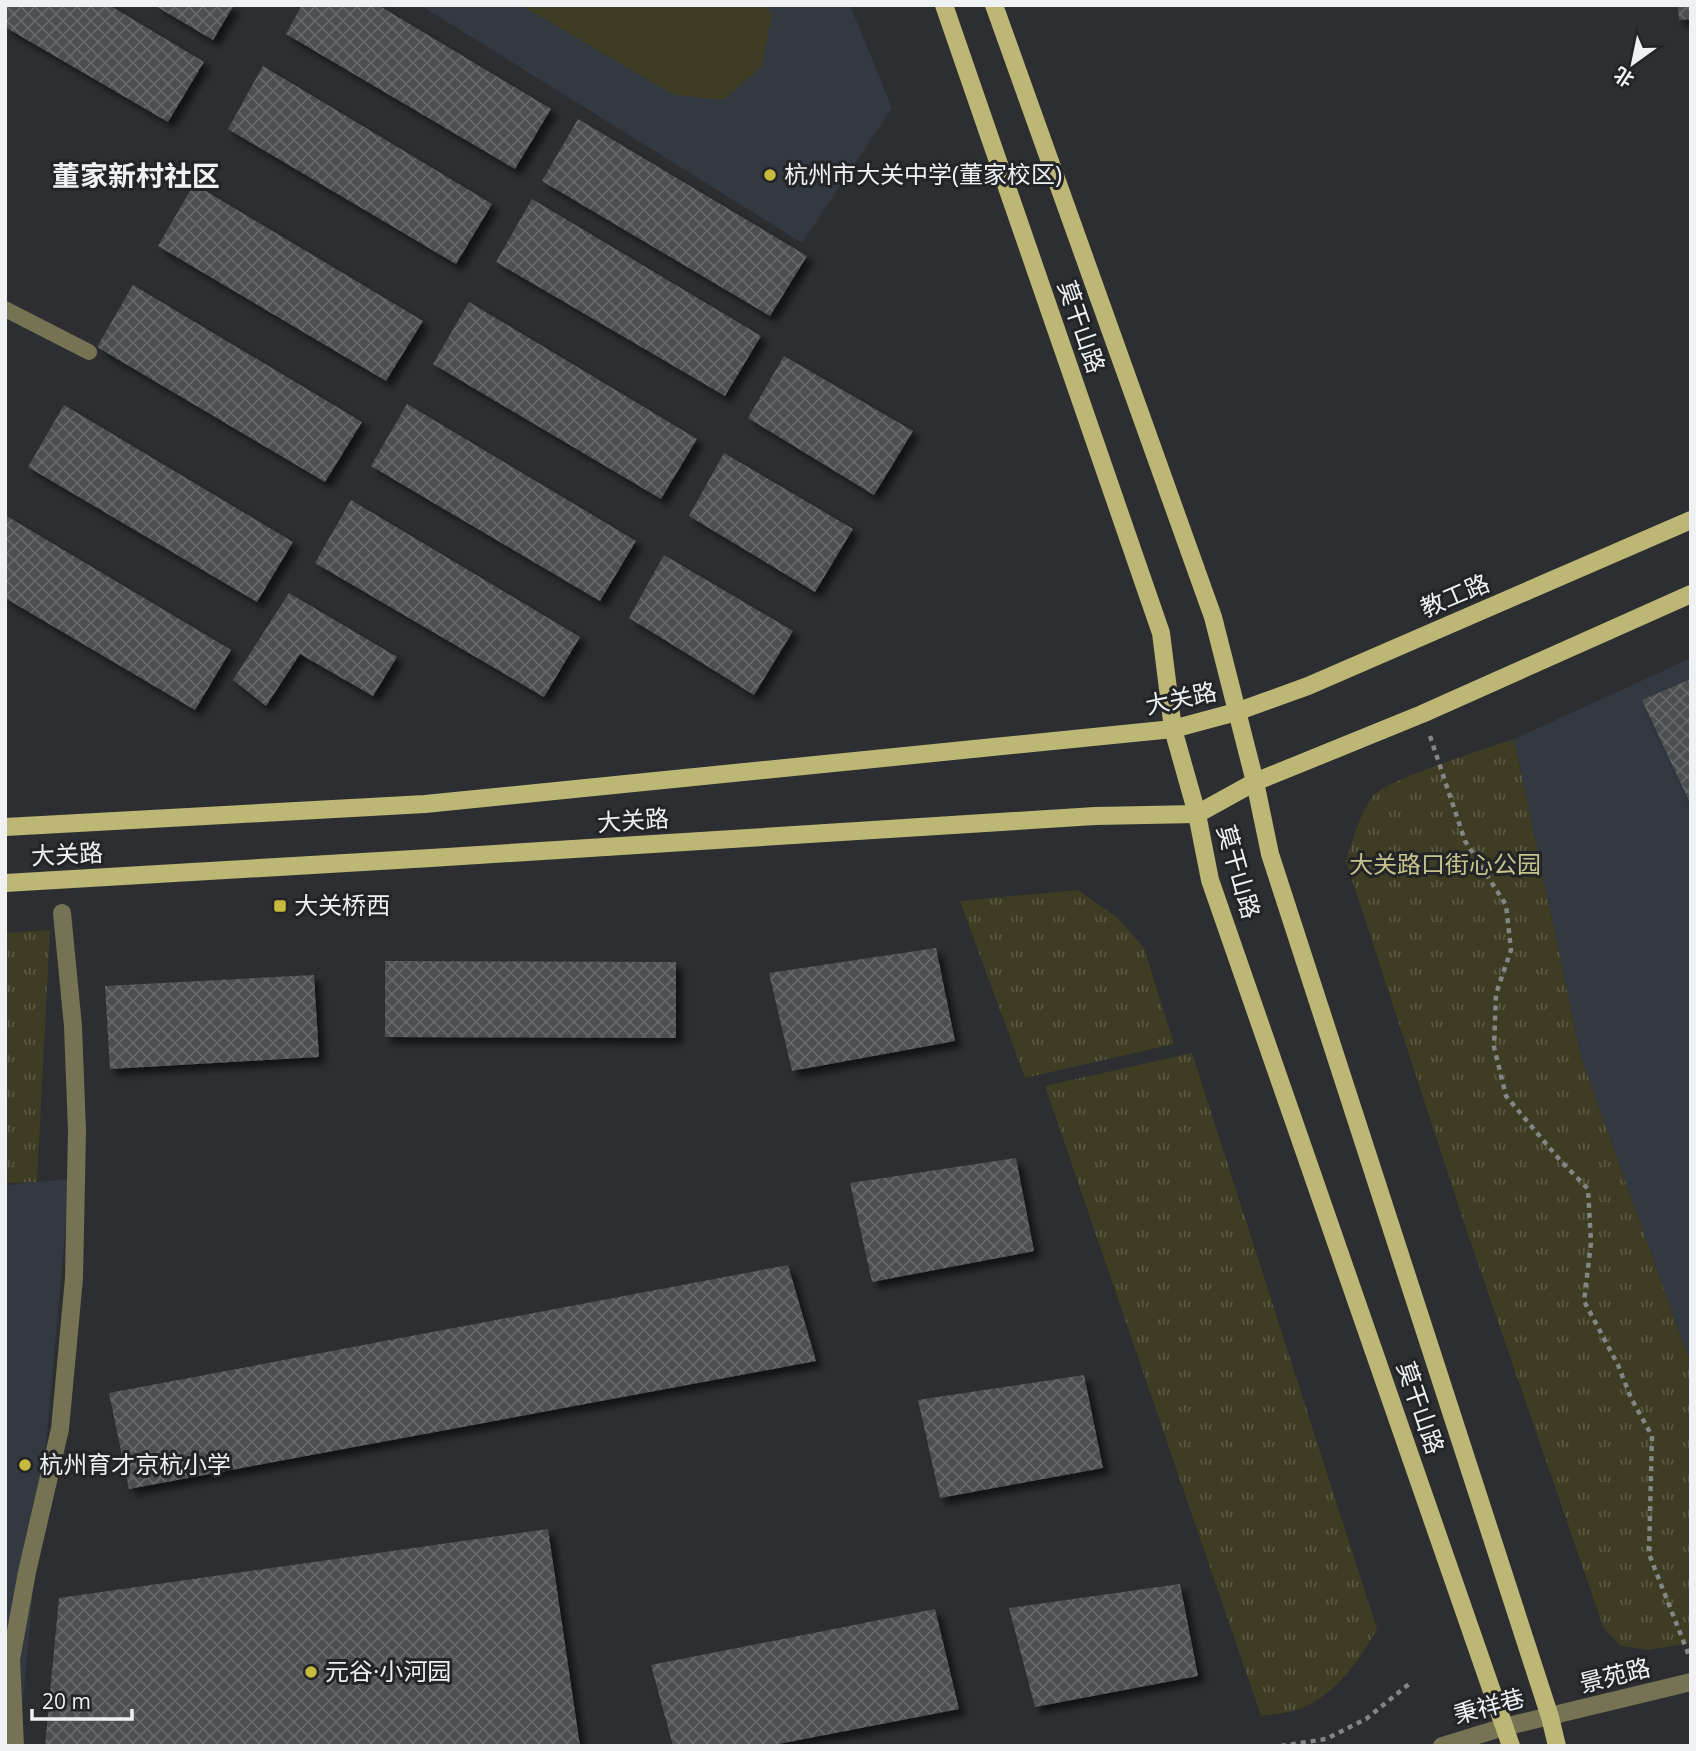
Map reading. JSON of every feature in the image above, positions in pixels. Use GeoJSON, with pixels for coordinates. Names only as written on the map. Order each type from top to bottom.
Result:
{"type":"FeatureCollection","features":[{"type":"Feature","properties":{"kind":"main road","name":"莫干山路"},"geometry":{"type":"LineString","coordinates":[[944,5],[1161,633],[1173,729],[1197,814],[1210,880],[1511,1746]]}},
{"type":"Feature","properties":{"kind":"main road","name":"莫干山路"},"geometry":{"type":"LineString","coordinates":[[994,5],[1213,617],[1255,782],[1270,854],[1550,1717],[1557,1746]]}},
{"type":"Feature","properties":{"kind":"main road","name":"教工路"},"geometry":{"type":"LineString","coordinates":[[1236,712],[1308,686],[1691,520]]}},
{"type":"Feature","properties":{"kind":"main road"},"geometry":{"type":"LineString","coordinates":[[1255,782],[1422,714],[1691,594]]}},
{"type":"Feature","properties":{"kind":"main road","name":"大关路"},"geometry":{"type":"LineString","coordinates":[[5,827],[425,804],[1082,740],[1173,729],[1236,712]]}},
{"type":"Feature","properties":{"kind":"main road","name":"大关路"},"geometry":{"type":"LineString","coordinates":[[5,883],[1096,816],[1197,814],[1255,782]]}},
{"type":"Feature","properties":{"kind":"street"},"geometry":{"type":"LineString","coordinates":[[15,1746],[11,1659],[27,1572],[60,1429],[75,1278],[77,1130],[73,1027],[62,913]]}},
{"type":"Feature","properties":{"kind":"street","name":"景苑路"},"geometry":{"type":"LineString","coordinates":[[1550,1717],[1691,1682]]}},
{"type":"Feature","properties":{"kind":"street","name":"秉祥巷"},"geometry":{"type":"LineString","coordinates":[[1442,1746],[1504,1727],[1550,1717]]}},
{"type":"Feature","properties":{"kind":"lane"},"geometry":{"type":"LineString","coordinates":[[5,309],[89,352]]}},
{"type":"Feature","properties":{"kind":"path"},"geometry":{"type":"LineString","coordinates":[[1422,714],[1465,841],[1506,905],[1511,950],[1496,994],[1494,1047],[1506,1096],[1559,1160],[1588,1189],[1591,1243],[1584,1301],[1652,1436],[1649,1554],[1691,1659]]}},
{"type":"Feature","properties":{"kind":"path"},"geometry":{"type":"LineString","coordinates":[[1281,1746],[1326,1739],[1366,1719],[1409,1684]]}},
{"type":"Feature","properties":{"kind":"shaded area","name":"杭州市大关中学(董家校区)"},"geometry":{"type":"Polygon","coordinates":[[[420,5],[850,5],[892,108],[802,243],[420,5]]]}},
{"type":"Feature","properties":{"kind":"shaded area"},"geometry":{"type":"Polygon","coordinates":[[[1691,658],[1691,1365],[1581,1057],[1514,739],[1691,658]]]}},
{"type":"Feature","properties":{"kind":"shaded area","name":"杭州育才京杭小学"},"geometry":{"type":"Polygon","coordinates":[[[70,1179],[19,1746],[5,1746],[5,1185],[70,1179]]]}},
{"type":"Feature","properties":{"kind":"green space"},"geometry":{"type":"Polygon","coordinates":[[[521,5],[767,5],[772,15],[762,65],[724,100],[674,95],[521,5]]]}},
{"type":"Feature","properties":{"kind":"green space","name":"大关路口街心公园"},"geometry":{"type":"Polygon","coordinates":[[[1514,739],[1581,1057],[1691,1365],[1691,1643],[1648,1650],[1621,1646],[1604,1629],[1464,1223],[1346,861],[1364,811],[1373,796],[1381,790],[1438,765],[1514,739]]]}},
{"type":"Feature","properties":{"kind":"green space"},"geometry":{"type":"Polygon","coordinates":[[[1078,890],[1118,918],[1144,948],[1174,1044],[1025,1078],[960,901],[1078,890]]]}},
{"type":"Feature","properties":{"kind":"green space"},"geometry":{"type":"Polygon","coordinates":[[[50,930],[37,1182],[5,1183],[5,933],[50,930]]]}},
{"type":"Feature","properties":{"kind":"green space"},"geometry":{"type":"Polygon","coordinates":[[[1192,1053],[1377,1629],[1353,1667],[1320,1698],[1293,1711],[1261,1716],[1045,1086],[1192,1053]]]}},
{"type":"Feature","properties":{"kind":"building"},"geometry":{"type":"Polygon","coordinates":[[[5,5],[109,5],[204,62],[168,122],[5,27],[5,5]]]}},
{"type":"Feature","properties":{"kind":"building"},"geometry":{"type":"Polygon","coordinates":[[[154,5],[234,5],[213,40],[154,5]]]}},
{"type":"Feature","properties":{"kind":"building"},"geometry":{"type":"Polygon","coordinates":[[[302,5],[378,5],[551,109],[515,169],[286,34],[302,5]]]}},
{"type":"Feature","properties":{"kind":"building"},"geometry":{"type":"Polygon","coordinates":[[[1678,5],[1691,5],[1691,19],[1679,20],[1678,5]]]}},
{"type":"Feature","properties":{"kind":"building"},"geometry":{"type":"Polygon","coordinates":[[[263,66],[492,204],[456,264],[228,129],[263,66]]]}},
{"type":"Feature","properties":{"kind":"building"},"geometry":{"type":"Polygon","coordinates":[[[578,119],[807,256],[770,316],[542,181],[578,119]]]}},
{"type":"Feature","properties":{"kind":"building"},"geometry":{"type":"Polygon","coordinates":[[[194,184],[423,321],[386,381],[158,246],[194,184]]]}},
{"type":"Feature","properties":{"kind":"building"},"geometry":{"type":"Polygon","coordinates":[[[532,199],[761,336],[725,396],[496,262],[532,199]]]}},
{"type":"Feature","properties":{"kind":"building"},"geometry":{"type":"Polygon","coordinates":[[[133,285],[362,422],[325,482],[97,347],[133,285]]]}},
{"type":"Feature","properties":{"kind":"building"},"geometry":{"type":"Polygon","coordinates":[[[469,302],[697,439],[661,499],[433,364],[469,302]]]}},
{"type":"Feature","properties":{"kind":"building"},"geometry":{"type":"Polygon","coordinates":[[[784,356],[913,431],[874,495],[748,418],[784,356]]]}},
{"type":"Feature","properties":{"kind":"building"},"geometry":{"type":"Polygon","coordinates":[[[407,404],[636,541],[600,601],[371,466],[407,404]]]}},
{"type":"Feature","properties":{"kind":"building"},"geometry":{"type":"Polygon","coordinates":[[[64,405],[293,542],[257,602],[28,467],[64,405]]]}},
{"type":"Feature","properties":{"kind":"building"},"geometry":{"type":"Polygon","coordinates":[[[724,453],[853,529],[815,592],[689,516],[724,453]]]}},
{"type":"Feature","properties":{"kind":"building"},"geometry":{"type":"Polygon","coordinates":[[[351,500],[580,637],[544,697],[315,563],[351,500]]]}},
{"type":"Feature","properties":{"kind":"building"},"geometry":{"type":"Polygon","coordinates":[[[5,515],[231,650],[195,710],[5,598],[5,515]]]}},
{"type":"Feature","properties":{"kind":"building"},"geometry":{"type":"Polygon","coordinates":[[[664,555],[793,631],[754,695],[629,618],[664,555]]]}},
{"type":"Feature","properties":{"kind":"building"},"geometry":{"type":"Polygon","coordinates":[[[289,593],[397,657],[373,696],[300,654],[266,706],[233,680],[289,593]]]}},
{"type":"Feature","properties":{"kind":"building"},"geometry":{"type":"Polygon","coordinates":[[[1691,679],[1691,805],[1642,700],[1691,679]]]}},
{"type":"Feature","properties":{"kind":"building"},"geometry":{"type":"Polygon","coordinates":[[[936,948],[955,1041],[792,1071],[769,973],[936,948]]]}},
{"type":"Feature","properties":{"kind":"building"},"geometry":{"type":"Polygon","coordinates":[[[385,961],[676,962],[676,1038],[385,1037],[385,961]]]}},
{"type":"Feature","properties":{"kind":"building"},"geometry":{"type":"Polygon","coordinates":[[[314,975],[319,1057],[110,1069],[105,986],[314,975]]]}},
{"type":"Feature","properties":{"kind":"building"},"geometry":{"type":"Polygon","coordinates":[[[1016,1158],[1034,1251],[872,1282],[850,1183],[1016,1158]]]}},
{"type":"Feature","properties":{"kind":"building"},"geometry":{"type":"Polygon","coordinates":[[[788,1265],[816,1361],[129,1489],[109,1393],[788,1265]]]}},
{"type":"Feature","properties":{"kind":"building"},"geometry":{"type":"Polygon","coordinates":[[[1084,1375],[1103,1468],[940,1498],[918,1400],[1084,1375]]]}},
{"type":"Feature","properties":{"kind":"building","name":"元谷·小河园"},"geometry":{"type":"Polygon","coordinates":[[[548,1529],[580,1746],[45,1746],[59,1598],[548,1529]]]}},
{"type":"Feature","properties":{"kind":"building"},"geometry":{"type":"Polygon","coordinates":[[[1180,1584],[1198,1676],[1035,1707],[1009,1608],[1180,1584]]]}},
{"type":"Feature","properties":{"kind":"building"},"geometry":{"type":"Polygon","coordinates":[[[935,1609],[959,1709],[768,1746],[673,1746],[651,1665],[935,1609]]]}},
{"type":"Feature","properties":{"kind":"place","name":"杭州市大关中学(董家校区)"},"geometry":{"type":"Point","coordinates":[770,175]}},
{"type":"Feature","properties":{"kind":"place","name":"大关桥西"},"geometry":{"type":"Point","coordinates":[280,906]}},
{"type":"Feature","properties":{"kind":"place","name":"杭州育才京杭小学"},"geometry":{"type":"Point","coordinates":[25,1465]}},
{"type":"Feature","properties":{"kind":"place","name":"元谷·小河园"},"geometry":{"type":"Point","coordinates":[311,1672]}},
{"type":"Feature","properties":{"kind":"district","name":"董家新村社区"},"geometry":{"type":"Point","coordinates":[136,176]}}]}
